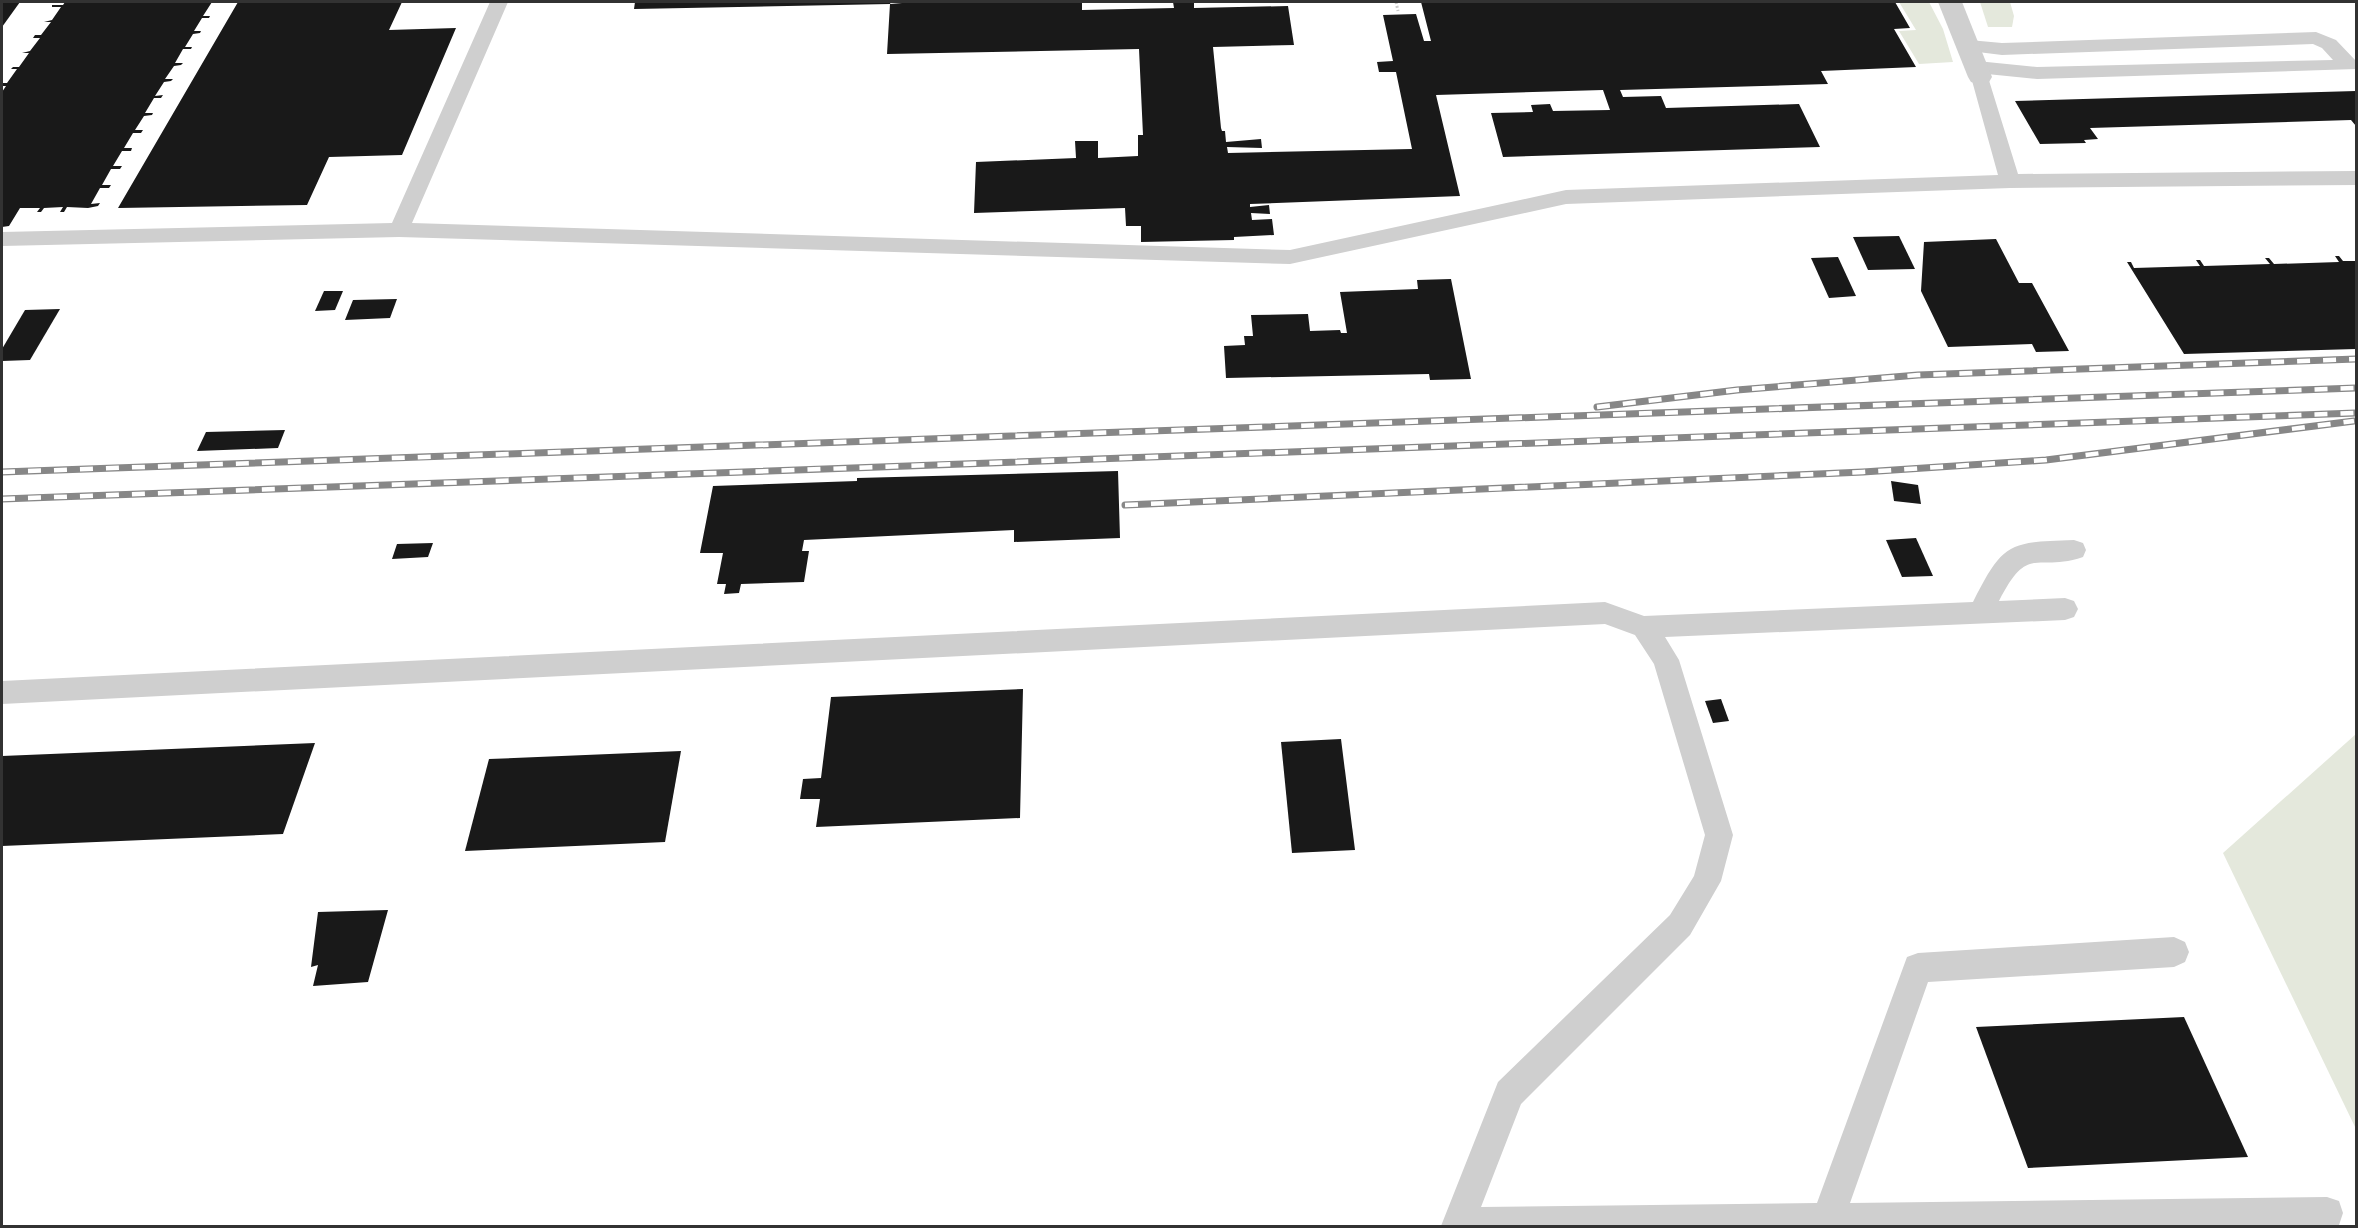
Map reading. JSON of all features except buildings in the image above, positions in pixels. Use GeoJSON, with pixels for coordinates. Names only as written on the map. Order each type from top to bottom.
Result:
{"type":"FeatureCollection","features":[{"type":"Feature","properties":{"kind":"street"},"geometry":{"type":"LineString","coordinates":[[1950,2],[1975,63]]}},
{"type":"Feature","properties":{"kind":"lane"},"geometry":{"type":"LineString","coordinates":[[399,230],[499,2]]}},
{"type":"Feature","properties":{"kind":"lane"},"geometry":{"type":"LineString","coordinates":[[2316,38],[2329,44],[2349,65],[2037,73],[1975,63],[2002,49],[2316,38]]}},
{"type":"Feature","properties":{"kind":"lane"},"geometry":{"type":"LineString","coordinates":[[1975,63],[2010,181]]}},
{"type":"Feature","properties":{"kind":"lane"},"geometry":{"type":"LineString","coordinates":[[2,239],[399,230],[1290,257],[1566,197],[2010,181],[2356,178]]}},
{"type":"Feature","properties":{"kind":"lane"},"geometry":{"type":"LineString","coordinates":[[1980,612],[2002,572],[2016,557],[2034,552],[2074,550]]}},
{"type":"Feature","properties":{"kind":"lane"},"geometry":{"type":"LineString","coordinates":[[2,693],[1605,613],[1644,627],[2065,609]]}},
{"type":"Feature","properties":{"kind":"lane"},"geometry":{"type":"LineString","coordinates":[[1644,627],[1666,660],[1719,835],[1707,881],[1680,925],[1509,1093],[1458,1225],[2327,1213]]}},
{"type":"Feature","properties":{"kind":"lane"},"geometry":{"type":"LineString","coordinates":[[1828,1219],[1918,968],[2174,952]]}},
{"type":"Feature","properties":{"kind":"path"},"geometry":{"type":"LineString","coordinates":[[1396,2],[1398,11]]}},
{"type":"Feature","properties":{"kind":"shaded area"},"geometry":{"type":"Polygon","coordinates":[[[1899,2],[1929,2],[1943,29],[1953,62],[1919,64],[1899,31],[1916,30],[1899,2]]]}},
{"type":"Feature","properties":{"kind":"shaded area"},"geometry":{"type":"Polygon","coordinates":[[[1980,2],[2010,2],[2014,16],[2012,27],[1988,27],[1980,2]]]}},
{"type":"Feature","properties":{"kind":"shaded area"},"geometry":{"type":"Polygon","coordinates":[[[2356,734],[2356,1129],[2223,853],[2356,734]]]}},
{"type":"Feature","properties":{"kind":"railway"},"geometry":{"type":"LineString","coordinates":[[1597,407],[1737,390],[1918,375],[2356,359]]}},
{"type":"Feature","properties":{"kind":"railway"},"geometry":{"type":"LineString","coordinates":[[2,472],[2356,388]]}},
{"type":"Feature","properties":{"kind":"railway"},"geometry":{"type":"LineString","coordinates":[[2,499],[2356,413]]}},
{"type":"Feature","properties":{"kind":"railway"},"geometry":{"type":"LineString","coordinates":[[1125,505],[1863,472],[2046,460],[2354,421]]}}]}
